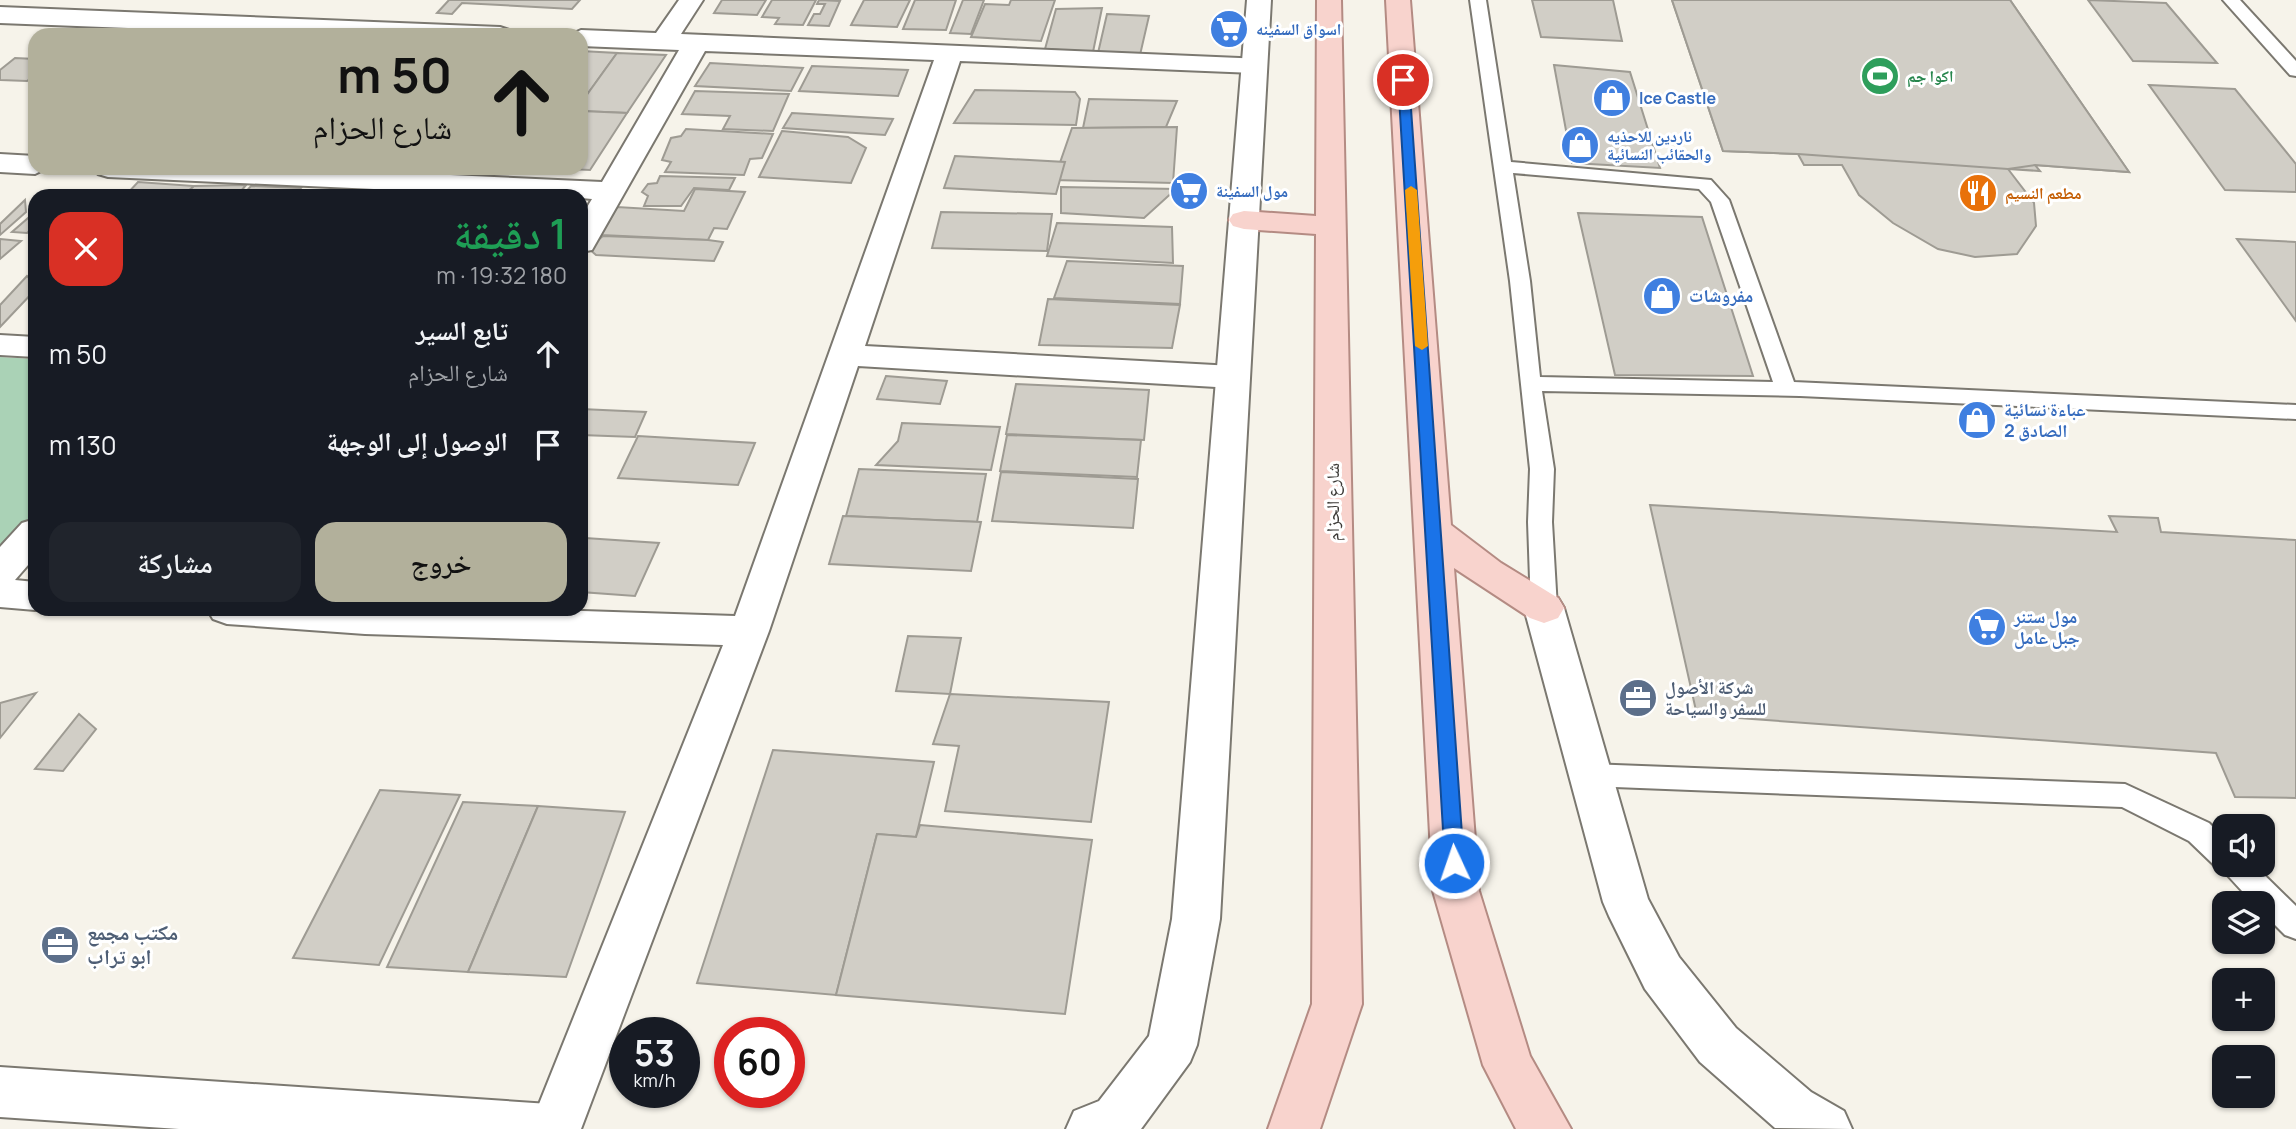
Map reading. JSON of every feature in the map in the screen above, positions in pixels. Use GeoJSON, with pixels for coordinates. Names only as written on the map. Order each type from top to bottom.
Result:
{"type":"FeatureCollection","features":[{"type":"Feature","properties":{"kind":"main road","name":"شارع الحزام"},"geometry":{"type":"LineString","coordinates":[[1294,1129],[1337,1003],[1329,0]]}},
{"type":"Feature","properties":{"kind":"main road"},"geometry":{"type":"LineString","coordinates":[[1398,0],[1456,891],[1508,1065],[1545,1129]]}},
{"type":"Feature","properties":{"kind":"main road"},"geometry":{"type":"LineString","coordinates":[[1244,220],[1331,226]]}},
{"type":"Feature","properties":{"kind":"main road"},"geometry":{"type":"LineString","coordinates":[[1434,531],[1465,559],[1502,585],[1544,608]]}},
{"type":"Feature","properties":{"kind":"street"},"geometry":{"type":"LineString","coordinates":[[0,15],[313,28],[340,0]]}},
{"type":"Feature","properties":{"kind":"street"},"geometry":{"type":"LineString","coordinates":[[664,41],[691,0]]}},
{"type":"Feature","properties":{"kind":"street"},"geometry":{"type":"LineString","coordinates":[[1092,1129],[1116,1121],[1172,1045],[1197,905],[1259,0]]}},
{"type":"Feature","properties":{"kind":"street"},"geometry":{"type":"LineString","coordinates":[[588,38],[1254,65]]}},
{"type":"Feature","properties":{"kind":"street"},"geometry":{"type":"LineString","coordinates":[[588,231],[696,43]]}},
{"type":"Feature","properties":{"kind":"street"},"geometry":{"type":"LineString","coordinates":[[555,1129],[749,631],[950,53]]}},
{"type":"Feature","properties":{"kind":"street"},"geometry":{"type":"LineString","coordinates":[[0,163],[28,165]]}},
{"type":"Feature","properties":{"kind":"street"},"geometry":{"type":"LineString","coordinates":[[193,175],[338,187],[474,189]]}},
{"type":"Feature","properties":{"kind":"street"},"geometry":{"type":"LineString","coordinates":[[588,191],[611,191]]}},
{"type":"Feature","properties":{"kind":"street"},"geometry":{"type":"LineString","coordinates":[[0,345],[28,346]]}},
{"type":"Feature","properties":{"kind":"street"},"geometry":{"type":"LineString","coordinates":[[847,355],[1233,377]]}},
{"type":"Feature","properties":{"kind":"street"},"geometry":{"type":"LineString","coordinates":[[0,572],[28,541]]}},
{"type":"Feature","properties":{"kind":"street"},"geometry":{"type":"LineString","coordinates":[[0,593],[28,595]]}},
{"type":"Feature","properties":{"kind":"street"},"geometry":{"type":"LineString","coordinates":[[1544,608],[1626,902],[1662,974],[1718,1045],[1793,1110],[1826,1129]]}},
{"type":"Feature","properties":{"kind":"street"},"geometry":{"type":"LineString","coordinates":[[413,616],[749,631]]}},
{"type":"Feature","properties":{"kind":"street"},"geometry":{"type":"LineString","coordinates":[[0,1092],[549,1129]]}},
{"type":"Feature","properties":{"kind":"lane"},"geometry":{"type":"LineString","coordinates":[[1478,0],[1520,281],[1542,469],[1544,608]]}},
{"type":"Feature","properties":{"kind":"lane"},"geometry":{"type":"LineString","coordinates":[[2231,0],[2296,71]]}},
{"type":"Feature","properties":{"kind":"lane"},"geometry":{"type":"LineString","coordinates":[[1502,167],[1704,184],[1720,200],[1786,389]]}},
{"type":"Feature","properties":{"kind":"lane"},"geometry":{"type":"LineString","coordinates":[[1530,384],[1786,389],[2296,412]]}},
{"type":"Feature","properties":{"kind":"lane"},"geometry":{"type":"LineString","coordinates":[[1589,775],[2125,796],[2199,832],[2212,844]]}},
{"type":"Feature","properties":{"kind":"lane"},"geometry":{"type":"LineString","coordinates":[[2246,877],[2296,926]]}},
{"type":"Feature","properties":{"kind":"green space"},"geometry":{"type":"Polygon","coordinates":[[[0,357],[28,359],[28,527],[0,559],[0,357]]]}},
{"type":"Feature","properties":{"kind":"building"},"geometry":{"type":"Polygon","coordinates":[[[449,0],[580,0],[572,9],[462,3],[452,14],[437,13],[449,0]]]}},
{"type":"Feature","properties":{"kind":"building"},"geometry":{"type":"Polygon","coordinates":[[[722,0],[766,0],[757,15],[714,13],[722,0]]]}},
{"type":"Feature","properties":{"kind":"building"},"geometry":{"type":"Polygon","coordinates":[[[772,0],[816,0],[803,25],[775,24],[779,18],[762,17],[772,0]]]}},
{"type":"Feature","properties":{"kind":"building"},"geometry":{"type":"Polygon","coordinates":[[[819,0],[840,1],[829,26],[808,25],[814,14],[820,14],[825,4],[817,4],[819,0]]]}},
{"type":"Feature","properties":{"kind":"building"},"geometry":{"type":"Polygon","coordinates":[[[864,0],[910,0],[897,27],[851,25],[864,0]]]}},
{"type":"Feature","properties":{"kind":"building"},"geometry":{"type":"Polygon","coordinates":[[[915,0],[956,0],[946,30],[903,29],[915,0]]]}},
{"type":"Feature","properties":{"kind":"building"},"geometry":{"type":"Polygon","coordinates":[[[963,0],[984,0],[971,34],[950,33],[963,0]]]}},
{"type":"Feature","properties":{"kind":"building"},"geometry":{"type":"Polygon","coordinates":[[[1011,0],[1055,0],[1041,41],[971,37],[985,4],[1009,5],[1011,0]]]}},
{"type":"Feature","properties":{"kind":"building"},"geometry":{"type":"Polygon","coordinates":[[[1532,0],[1613,0],[1622,41],[1541,37],[1532,0]]]}},
{"type":"Feature","properties":{"kind":"building","name":"اكوا جم"},"geometry":{"type":"Polygon","coordinates":[[[1672,0],[2010,0],[2129,172],[2035,165],[2040,171],[2008,169],[2034,203],[2036,226],[2017,254],[1975,257],[1938,249],[1893,223],[1859,195],[1842,165],[1804,165],[1798,154],[1723,151],[1672,0]]]}},
{"type":"Feature","properties":{"kind":"building","name":"اكوا جم"},"geometry":{"type":"Polygon","coordinates":[[[1672,0],[2010,0],[2129,172],[2035,165],[2008,169],[1723,151],[1672,0]]]}},
{"type":"Feature","properties":{"kind":"building"},"geometry":{"type":"Polygon","coordinates":[[[2088,0],[2166,3],[2217,63],[2133,61],[2088,0]]]}},
{"type":"Feature","properties":{"kind":"building"},"geometry":{"type":"Polygon","coordinates":[[[1102,8],[1093,52],[1045,49],[1056,9],[1102,8]]]}},
{"type":"Feature","properties":{"kind":"building"},"geometry":{"type":"Polygon","coordinates":[[[1107,14],[1149,16],[1140,55],[1098,53],[1107,14]]]}},
{"type":"Feature","properties":{"kind":"building"},"geometry":{"type":"Polygon","coordinates":[[[588,51],[617,53],[588,93],[588,51]]]}},
{"type":"Feature","properties":{"kind":"building"},"geometry":{"type":"Polygon","coordinates":[[[617,53],[666,55],[627,113],[588,111],[588,93],[617,53]]]}},
{"type":"Feature","properties":{"kind":"building"},"geometry":{"type":"Polygon","coordinates":[[[15,58],[28,59],[27,81],[0,80],[0,70],[15,58]]]}},
{"type":"Feature","properties":{"kind":"building"},"geometry":{"type":"Polygon","coordinates":[[[710,63],[803,68],[791,91],[695,86],[710,63]]]}},
{"type":"Feature","properties":{"kind":"building"},"geometry":{"type":"Polygon","coordinates":[[[1554,65],[1630,72],[1660,168],[1572,163],[1554,65]]]}},
{"type":"Feature","properties":{"kind":"building"},"geometry":{"type":"Polygon","coordinates":[[[812,66],[908,70],[898,96],[799,91],[812,66]]]}},
{"type":"Feature","properties":{"kind":"building"},"geometry":{"type":"Polygon","coordinates":[[[2149,85],[2235,89],[2296,164],[2296,192],[2225,190],[2149,85]]]}},
{"type":"Feature","properties":{"kind":"building"},"geometry":{"type":"Polygon","coordinates":[[[975,90],[1075,92],[1080,99],[1076,125],[954,123],[975,90]]]}},
{"type":"Feature","properties":{"kind":"building"},"geometry":{"type":"Polygon","coordinates":[[[695,91],[789,94],[773,131],[723,129],[730,116],[682,114],[695,91]]]}},
{"type":"Feature","properties":{"kind":"building"},"geometry":{"type":"Polygon","coordinates":[[[1089,99],[1177,101],[1166,127],[1083,128],[1089,99]]]}},
{"type":"Feature","properties":{"kind":"building"},"geometry":{"type":"Polygon","coordinates":[[[588,111],[627,113],[590,170],[588,111]]]}},
{"type":"Feature","properties":{"kind":"building"},"geometry":{"type":"Polygon","coordinates":[[[792,113],[893,119],[885,135],[783,128],[792,113]]]}},
{"type":"Feature","properties":{"kind":"building"},"geometry":{"type":"Polygon","coordinates":[[[1177,127],[1173,183],[1054,180],[1072,128],[1177,127]]]}},
{"type":"Feature","properties":{"kind":"building"},"geometry":{"type":"Polygon","coordinates":[[[686,129],[773,134],[762,158],[750,159],[744,175],[665,172],[671,162],[662,160],[671,138],[681,136],[686,129]]]}},
{"type":"Feature","properties":{"kind":"building"},"geometry":{"type":"Polygon","coordinates":[[[782,131],[848,137],[866,148],[851,183],[759,177],[782,131]]]}},
{"type":"Feature","properties":{"kind":"building"},"geometry":{"type":"Polygon","coordinates":[[[955,156],[1065,162],[1056,194],[944,188],[955,156]]]}},
{"type":"Feature","properties":{"kind":"building"},"geometry":{"type":"Polygon","coordinates":[[[660,176],[735,178],[729,190],[694,188],[681,206],[644,206],[648,196],[642,192],[648,184],[657,183],[660,176]]]}},
{"type":"Feature","properties":{"kind":"building"},"geometry":{"type":"Polygon","coordinates":[[[138,182],[194,186],[191,189],[132,189],[138,182]]]}},
{"type":"Feature","properties":{"kind":"building"},"geometry":{"type":"Polygon","coordinates":[[[246,185],[243,189],[191,189],[194,186],[246,185]]]}},
{"type":"Feature","properties":{"kind":"building"},"geometry":{"type":"Polygon","coordinates":[[[251,186],[301,188],[300,189],[248,189],[251,186]]]}},
{"type":"Feature","properties":{"kind":"building"},"geometry":{"type":"Polygon","coordinates":[[[1061,187],[1176,189],[1144,218],[1061,213],[1061,187]]]}},
{"type":"Feature","properties":{"kind":"building"},"geometry":{"type":"Polygon","coordinates":[[[695,189],[745,192],[727,229],[714,228],[708,240],[601,235],[617,207],[684,211],[695,189]]]}},
{"type":"Feature","properties":{"kind":"building"},"geometry":{"type":"Polygon","coordinates":[[[25,200],[26,212],[0,235],[0,224],[25,200]]]}},
{"type":"Feature","properties":{"kind":"building"},"geometry":{"type":"Polygon","coordinates":[[[941,212],[1052,214],[1047,251],[932,248],[941,212]]]}},
{"type":"Feature","properties":{"kind":"building","name":"مفروشات"},"geometry":{"type":"Polygon","coordinates":[[[1578,213],[1702,217],[1753,376],[1615,375],[1578,213]]]}},
{"type":"Feature","properties":{"kind":"building"},"geometry":{"type":"Polygon","coordinates":[[[28,218],[27,233],[12,232],[28,218]]]}},
{"type":"Feature","properties":{"kind":"building"},"geometry":{"type":"Polygon","coordinates":[[[1057,223],[1172,227],[1173,263],[1047,256],[1057,223]]]}},
{"type":"Feature","properties":{"kind":"building"},"geometry":{"type":"Polygon","coordinates":[[[603,236],[723,242],[714,261],[596,255],[588,248],[603,236]]]}},
{"type":"Feature","properties":{"kind":"building"},"geometry":{"type":"Polygon","coordinates":[[[0,239],[21,241],[0,259],[0,239]]]}},
{"type":"Feature","properties":{"kind":"building"},"geometry":{"type":"Polygon","coordinates":[[[2237,239],[2296,242],[2296,321],[2237,239]]]}},
{"type":"Feature","properties":{"kind":"building"},"geometry":{"type":"Polygon","coordinates":[[[1067,261],[1183,266],[1180,304],[1054,298],[1067,261]]]}},
{"type":"Feature","properties":{"kind":"building"},"geometry":{"type":"Polygon","coordinates":[[[27,276],[28,297],[0,327],[0,305],[27,276]]]}},
{"type":"Feature","properties":{"kind":"building"},"geometry":{"type":"Polygon","coordinates":[[[1048,299],[1180,305],[1172,348],[1039,345],[1048,299]]]}},
{"type":"Feature","properties":{"kind":"building"},"geometry":{"type":"Polygon","coordinates":[[[886,376],[947,381],[940,404],[877,399],[886,376]]]}},
{"type":"Feature","properties":{"kind":"building"},"geometry":{"type":"Polygon","coordinates":[[[1016,384],[1149,390],[1144,440],[1006,434],[1016,384]]]}},
{"type":"Feature","properties":{"kind":"building"},"geometry":{"type":"Polygon","coordinates":[[[588,409],[646,412],[635,437],[588,435],[588,409]]]}},
{"type":"Feature","properties":{"kind":"building"},"geometry":{"type":"Polygon","coordinates":[[[902,423],[1000,427],[991,470],[876,465],[898,441],[902,423]]]}},
{"type":"Feature","properties":{"kind":"building"},"geometry":{"type":"Polygon","coordinates":[[[1007,435],[1141,440],[1137,477],[1000,471],[1007,435]]]}},
{"type":"Feature","properties":{"kind":"building"},"geometry":{"type":"Polygon","coordinates":[[[638,436],[755,443],[738,485],[618,478],[638,436]]]}},
{"type":"Feature","properties":{"kind":"building"},"geometry":{"type":"Polygon","coordinates":[[[859,469],[986,474],[977,522],[846,516],[859,469]]]}},
{"type":"Feature","properties":{"kind":"building"},"geometry":{"type":"Polygon","coordinates":[[[1001,472],[1138,479],[1133,528],[992,521],[1001,472]]]}},
{"type":"Feature","properties":{"kind":"building","name":"مول ستنر جبل عامل"},"geometry":{"type":"Polygon","coordinates":[[[1650,505],[2117,532],[2109,516],[2158,518],[2161,532],[2296,540],[2296,798],[2235,797],[2216,753],[1697,715],[1650,505]]]}},
{"type":"Feature","properties":{"kind":"building"},"geometry":{"type":"Polygon","coordinates":[[[843,516],[981,522],[971,571],[829,564],[843,516]]]}},
{"type":"Feature","properties":{"kind":"building"},"geometry":{"type":"Polygon","coordinates":[[[588,538],[659,543],[635,596],[588,593],[588,538]]]}},
{"type":"Feature","properties":{"kind":"building"},"geometry":{"type":"Polygon","coordinates":[[[908,636],[961,638],[950,694],[896,691],[908,636]]]}},
{"type":"Feature","properties":{"kind":"building"},"geometry":{"type":"Polygon","coordinates":[[[36,693],[0,738],[0,703],[36,693]]]}},
{"type":"Feature","properties":{"kind":"building"},"geometry":{"type":"Polygon","coordinates":[[[950,694],[1109,702],[1091,822],[945,811],[959,746],[933,744],[950,694]]]}},
{"type":"Feature","properties":{"kind":"building"},"geometry":{"type":"Polygon","coordinates":[[[79,714],[96,729],[63,771],[35,769],[79,714]]]}},
{"type":"Feature","properties":{"kind":"building"},"geometry":{"type":"Polygon","coordinates":[[[773,750],[934,762],[916,837],[877,834],[836,995],[697,983],[773,750]]]}},
{"type":"Feature","properties":{"kind":"building"},"geometry":{"type":"Polygon","coordinates":[[[380,790],[460,795],[379,965],[293,958],[380,790]]]}},
{"type":"Feature","properties":{"kind":"building"},"geometry":{"type":"Polygon","coordinates":[[[463,802],[538,806],[468,972],[387,967],[463,802]]]}},
{"type":"Feature","properties":{"kind":"building"},"geometry":{"type":"Polygon","coordinates":[[[538,806],[625,812],[566,977],[468,972],[538,806]]]}},
{"type":"Feature","properties":{"kind":"building"},"geometry":{"type":"Polygon","coordinates":[[[920,825],[1092,840],[1065,1014],[836,995],[877,834],[916,837],[920,825]]]}},
{"type":"Feature","properties":{"kind":"slow traffic"},"geometry":{"type":"LineString","coordinates":[[1411,190],[1422,346]]}},
{"type":"Feature","properties":{"kind":"place","name":"اسواق السفينه"},"geometry":{"type":"Point","coordinates":[1229,29]}},
{"type":"Feature","properties":{"kind":"place","name":"اكوا جم"},"geometry":{"type":"Point","coordinates":[1880,76]}},
{"type":"Feature","properties":{"kind":"place","name":"Ice Castle"},"geometry":{"type":"Point","coordinates":[1612,98]}},
{"type":"Feature","properties":{"kind":"place","name":"ناردين للاحذيه والحقائب النسائية"},"geometry":{"type":"Point","coordinates":[1580,145]}},
{"type":"Feature","properties":{"kind":"place","name":"مول السفينة"},"geometry":{"type":"Point","coordinates":[1189,191]}},
{"type":"Feature","properties":{"kind":"place","name":"مطعم النسيم"},"geometry":{"type":"Point","coordinates":[1978,193]}},
{"type":"Feature","properties":{"kind":"place","name":"مفروشات"},"geometry":{"type":"Point","coordinates":[1662,296]}},
{"type":"Feature","properties":{"kind":"place","name":"عباءة نسائية الصادق 2"},"geometry":{"type":"Point","coordinates":[1977,420]}},
{"type":"Feature","properties":{"kind":"place","name":"مول ستنر جبل عامل"},"geometry":{"type":"Point","coordinates":[1987,627]}},
{"type":"Feature","properties":{"kind":"place","name":"شركة الأصول للسفر والسياحة"},"geometry":{"type":"Point","coordinates":[1638,698]}},
{"type":"Feature","properties":{"kind":"place","name":"مكتب مجمع ابو تراب"},"geometry":{"type":"Point","coordinates":[60,945]}},
{"type":"Feature","properties":{"kind":"route"},"geometry":{"type":"LineString","coordinates":[[1403,80],[1454,863]]}}]}
